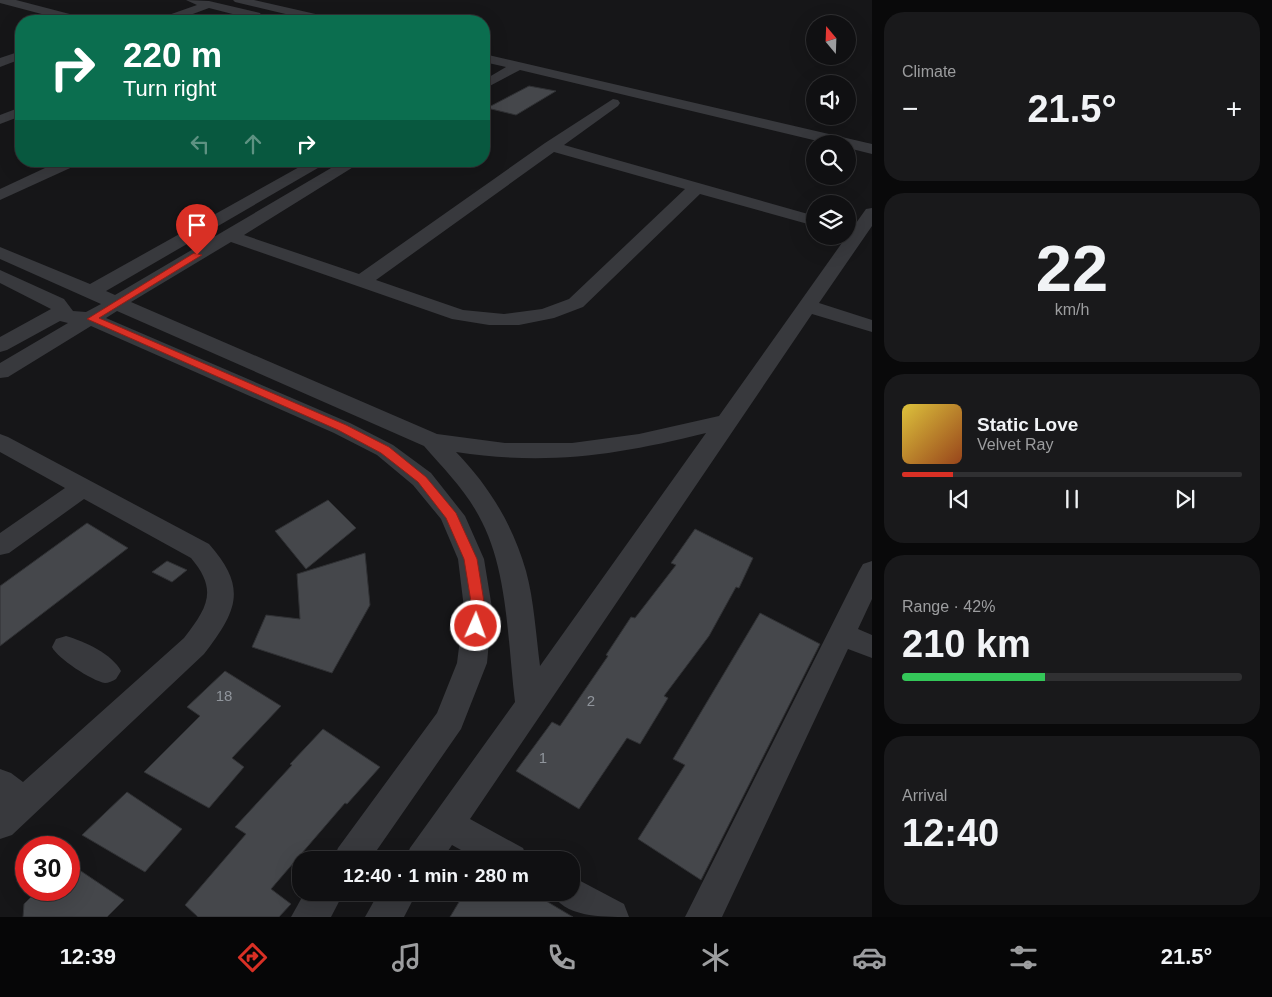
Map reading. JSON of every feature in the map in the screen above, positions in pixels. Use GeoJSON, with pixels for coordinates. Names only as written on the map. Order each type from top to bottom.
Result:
{"type":"FeatureCollection","features":[{"type":"Feature","properties":{"kind":"street"},"geometry":{"type":"LineString","coordinates":[[3,0],[60,15]]}},
{"type":"Feature","properties":{"kind":"street"},"geometry":{"type":"LineString","coordinates":[[33,7],[55,0]]}},
{"type":"Feature","properties":{"kind":"street"},"geometry":{"type":"LineString","coordinates":[[192,0],[254,15]]}},
{"type":"Feature","properties":{"kind":"street"},"geometry":{"type":"LineString","coordinates":[[239,0],[304,15]]}},
{"type":"Feature","properties":{"kind":"street"},"geometry":{"type":"LineString","coordinates":[[180,15],[209,4]]}},
{"type":"Feature","properties":{"kind":"street"},"geometry":{"type":"LineString","coordinates":[[2,61],[15,58]]}},
{"type":"Feature","properties":{"kind":"street"},"geometry":{"type":"LineString","coordinates":[[490,62],[499,68],[613,103],[671,117]]}},
{"type":"Feature","properties":{"kind":"street"},"geometry":{"type":"LineString","coordinates":[[490,69],[518,66],[872,149]]}},
{"type":"Feature","properties":{"kind":"street"},"geometry":{"type":"LineString","coordinates":[[490,78],[499,68]]}},
{"type":"Feature","properties":{"kind":"street"},"geometry":{"type":"LineString","coordinates":[[362,281],[613,103]]}},
{"type":"Feature","properties":{"kind":"street"},"geometry":{"type":"LineString","coordinates":[[0,120],[15,114]]}},
{"type":"Feature","properties":{"kind":"street"},"geometry":{"type":"LineString","coordinates":[[550,146],[806,218]]}},
{"type":"Feature","properties":{"kind":"street"},"geometry":{"type":"LineString","coordinates":[[0,195],[60,167]]}},
{"type":"Feature","properties":{"kind":"street"},"geometry":{"type":"LineString","coordinates":[[91,292],[311,167]]}},
{"type":"Feature","properties":{"kind":"street"},"geometry":{"type":"LineString","coordinates":[[0,372],[345,167]]}},
{"type":"Feature","properties":{"kind":"street"},"geometry":{"type":"LineString","coordinates":[[230,236],[459,315],[484,320],[527,319],[558,312],[576,303],[697,188]]}},
{"type":"Feature","properties":{"kind":"street"},"geometry":{"type":"LineString","coordinates":[[428,851],[862,228]]}},
{"type":"Feature","properties":{"kind":"street"},"geometry":{"type":"LineString","coordinates":[[0,252],[432,441],[490,450],[550,452],[608,448],[726,422]]}},
{"type":"Feature","properties":{"kind":"street"},"geometry":{"type":"LineString","coordinates":[[0,276],[57,303],[62,311],[71,318],[92,319],[342,428],[385,450],[422,479],[452,516],[471,559],[478,608],[472,663],[450,720],[356,851]]}},
{"type":"Feature","properties":{"kind":"street"},"geometry":{"type":"LineString","coordinates":[[807,306],[872,326]]}},
{"type":"Feature","properties":{"kind":"street"},"geometry":{"type":"LineString","coordinates":[[0,346],[62,311]]}},
{"type":"Feature","properties":{"kind":"street"},"geometry":{"type":"LineString","coordinates":[[432,441],[467,478],[495,521],[514,572],[530,704]]}},
{"type":"Feature","properties":{"kind":"street"},"geometry":{"type":"LineString","coordinates":[[0,442],[200,551],[216,570],[221,594],[214,621],[194,646],[12,792],[0,824]]}},
{"type":"Feature","properties":{"kind":"street"},"geometry":{"type":"LineString","coordinates":[[0,546],[84,488]]}},
{"type":"Feature","properties":{"kind":"street"},"geometry":{"type":"LineString","coordinates":[[703,917],[872,570]]}},
{"type":"Feature","properties":{"kind":"street"},"geometry":{"type":"LineString","coordinates":[[841,634],[872,647]]}},
{"type":"Feature","properties":{"kind":"street"},"geometry":{"type":"LineString","coordinates":[[66,647],[106,671]]}},
{"type":"Feature","properties":{"kind":"street"},"geometry":{"type":"LineString","coordinates":[[447,824],[495,851]]}},
{"type":"Feature","properties":{"kind":"street"},"geometry":{"type":"LineString","coordinates":[[580,899],[611,917]]}},
{"type":"Feature","properties":{"kind":"street"},"geometry":{"type":"LineString","coordinates":[[309,917],[321,901]]}},
{"type":"Feature","properties":{"kind":"street"},"geometry":{"type":"LineString","coordinates":[[383,917],[394,901]]}},
{"type":"Feature","properties":{"kind":"building"},"geometry":{"type":"Polygon","coordinates":[[[529,86],[556,91],[516,115],[490,109],[490,106],[529,86]]]}},
{"type":"Feature","properties":{"kind":"building"},"geometry":{"type":"Polygon","coordinates":[[[328,500],[356,528],[306,569],[275,531],[328,500]]]}},
{"type":"Feature","properties":{"kind":"building"},"geometry":{"type":"Polygon","coordinates":[[[87,523],[128,548],[0,646],[0,586],[87,523]]]}},
{"type":"Feature","properties":{"kind":"building"},"geometry":{"type":"Polygon","coordinates":[[[695,529],[753,558],[739,588],[736,587],[709,636],[664,696],[668,698],[640,744],[627,738],[579,809],[516,771],[552,722],[560,726],[608,656],[606,655],[631,617],[635,618],[676,565],[671,563],[695,529]]]}},
{"type":"Feature","properties":{"kind":"building"},"geometry":{"type":"Polygon","coordinates":[[[365,553],[370,605],[332,673],[252,647],[266,615],[300,619],[297,574],[365,553]]]}},
{"type":"Feature","properties":{"kind":"building"},"geometry":{"type":"Polygon","coordinates":[[[167,561],[187,570],[172,582],[152,572],[167,561]]]}},
{"type":"Feature","properties":{"kind":"building"},"geometry":{"type":"Polygon","coordinates":[[[760,613],[820,644],[701,880],[638,839],[685,765],[673,759],[760,613]]]}},
{"type":"Feature","properties":{"kind":"building"},"geometry":{"type":"Polygon","coordinates":[[[225,671],[281,706],[232,758],[244,767],[209,808],[144,772],[200,716],[187,707],[225,671]]]}},
{"type":"Feature","properties":{"kind":"building"},"geometry":{"type":"Polygon","coordinates":[[[323,729],[380,767],[347,804],[345,803],[304,851],[292,851],[292,865],[271,889],[291,904],[279,917],[198,917],[185,905],[246,834],[235,827],[292,765],[290,764],[323,729]]]}},
{"type":"Feature","properties":{"kind":"building"},"geometry":{"type":"Polygon","coordinates":[[[127,792],[182,829],[145,872],[82,835],[127,792]]]}},
{"type":"Feature","properties":{"kind":"building"},"geometry":{"type":"Polygon","coordinates":[[[80,870],[124,900],[107,917],[23,917],[24,904],[27,901],[80,901],[80,870]]]}},
{"type":"Feature","properties":{"kind":"building"},"geometry":{"type":"Polygon","coordinates":[[[460,901],[546,901],[573,917],[450,917],[460,901]]]}},
{"type":"Feature","properties":{"kind":"route"},"geometry":{"type":"LineString","coordinates":[[197,255],[92,319],[342,428],[385,450],[422,479],[452,516],[471,559],[478,608],[476,626]]}}]}
